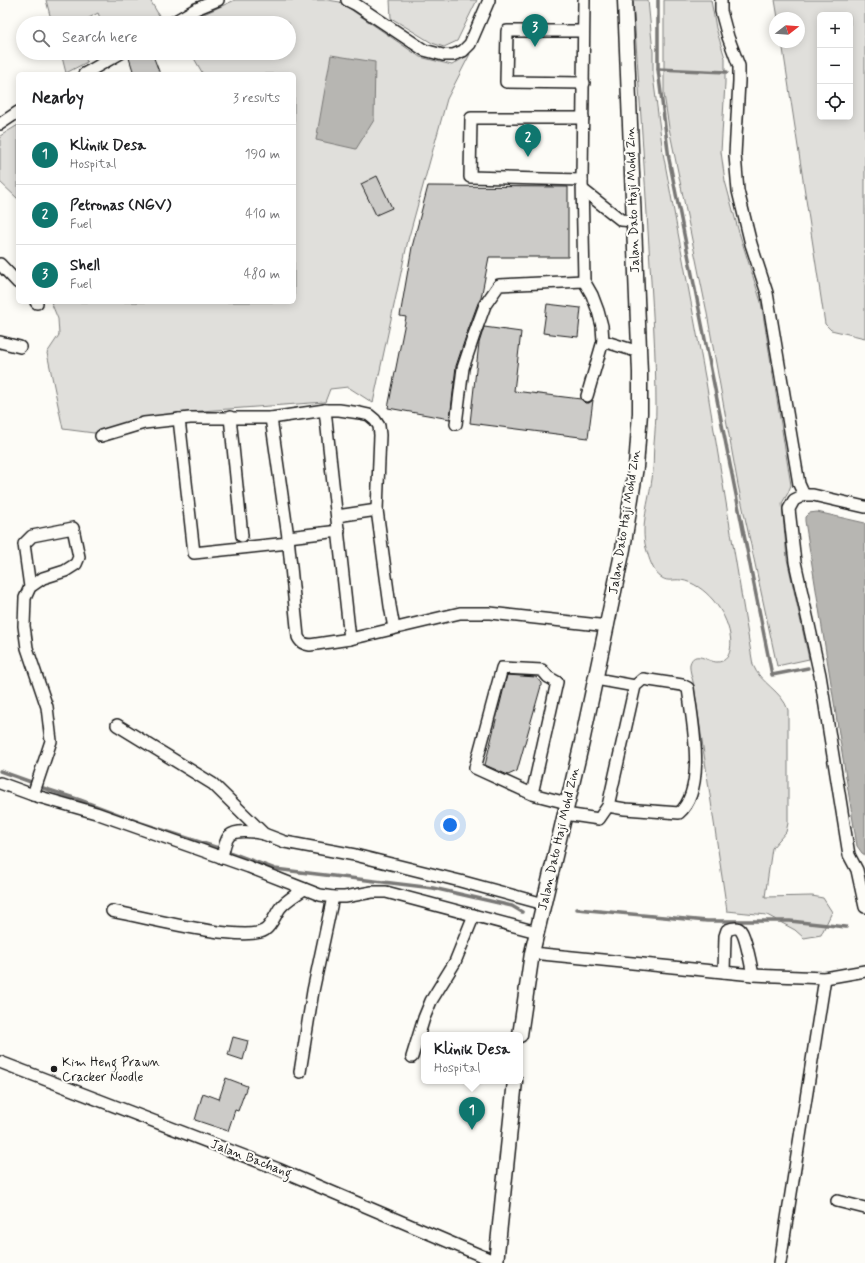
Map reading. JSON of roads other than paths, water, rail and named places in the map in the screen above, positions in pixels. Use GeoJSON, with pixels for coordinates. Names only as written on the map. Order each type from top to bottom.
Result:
{"type":"FeatureCollection","features":[{"type":"Feature","properties":{"kind":"main road","name":"Jalan Dato Haji Mohd Zin"},"geometry":{"type":"LineString","coordinates":[[520,1032],[532,953],[608,626],[623,549],[636,468],[640,414],[639,352],[625,0]]}},
{"type":"Feature","properties":{"kind":"main road"},"geometry":{"type":"LineString","coordinates":[[497,1263],[515,1084]]}},
{"type":"Feature","properties":{"kind":"street"},"geometry":{"type":"LineString","coordinates":[[184,16],[196,9],[218,0]]}},
{"type":"Feature","properties":{"kind":"street"},"geometry":{"type":"LineString","coordinates":[[347,0],[356,4],[424,50],[443,55],[453,55],[463,51],[470,44],[489,0]]}},
{"type":"Feature","properties":{"kind":"street"},"geometry":{"type":"LineString","coordinates":[[584,0],[584,281],[592,295],[598,312],[602,326],[603,342],[587,396]]}},
{"type":"Feature","properties":{"kind":"street"},"geometry":{"type":"LineString","coordinates":[[721,0],[721,11],[728,37],[739,66],[735,155],[738,191],[751,244],[767,293],[799,484],[804,494]]}},
{"type":"Feature","properties":{"kind":"street"},"geometry":{"type":"LineString","coordinates":[[583,31],[507,31],[506,82],[584,83]]}},
{"type":"Feature","properties":{"kind":"street"},"geometry":{"type":"LineString","coordinates":[[87,72],[108,60]]}},
{"type":"Feature","properties":{"kind":"street"},"geometry":{"type":"LineString","coordinates":[[0,124],[16,113]]}},
{"type":"Feature","properties":{"kind":"street"},"geometry":{"type":"LineString","coordinates":[[583,118],[471,118],[470,177],[583,185],[618,218],[624,221],[634,221]]}},
{"type":"Feature","properties":{"kind":"street"},"geometry":{"type":"LineString","coordinates":[[0,264],[16,281]]}},
{"type":"Feature","properties":{"kind":"street"},"geometry":{"type":"LineString","coordinates":[[456,424],[464,368],[474,334],[485,305],[499,285],[584,281]]}},
{"type":"Feature","properties":{"kind":"street"},"geometry":{"type":"LineString","coordinates":[[0,342],[20,347]]}},
{"type":"Feature","properties":{"kind":"street"},"geometry":{"type":"LineString","coordinates":[[603,342],[639,352]]}},
{"type":"Feature","properties":{"kind":"street"},"geometry":{"type":"LineString","coordinates":[[101,436],[144,424],[190,418],[271,418],[325,410],[338,410],[369,415],[379,426],[380,435],[377,510],[394,628]]}},
{"type":"Feature","properties":{"kind":"street"},"geometry":{"type":"LineString","coordinates":[[325,410],[338,516],[350,639]]}},
{"type":"Feature","properties":{"kind":"street"},"geometry":{"type":"LineString","coordinates":[[230,417],[242,536]]}},
{"type":"Feature","properties":{"kind":"street"},"geometry":{"type":"LineString","coordinates":[[271,418],[288,540],[298,637],[300,642],[310,645],[350,639],[460,613],[490,613],[608,626]]}},
{"type":"Feature","properties":{"kind":"street"},"geometry":{"type":"LineString","coordinates":[[179,419],[194,553],[288,540],[339,531]]}},
{"type":"Feature","properties":{"kind":"street"},"geometry":{"type":"LineString","coordinates":[[865,507],[804,494],[794,500],[789,509],[795,562],[820,675],[848,855],[861,869],[865,907]]}},
{"type":"Feature","properties":{"kind":"street"},"geometry":{"type":"LineString","coordinates":[[338,516],[377,510]]}},
{"type":"Feature","properties":{"kind":"street"},"geometry":{"type":"LineString","coordinates":[[30,587],[24,544],[32,536],[73,528],[79,557],[76,564],[65,571],[43,578],[30,587],[25,598],[24,626],[27,648],[47,707],[50,741],[33,795]]}},
{"type":"Feature","properties":{"kind":"street"},"geometry":{"type":"LineString","coordinates":[[532,794],[557,682],[548,677],[542,670],[502,668],[475,768],[532,794],[566,808],[599,819],[608,806],[634,686],[643,679],[682,685],[688,688],[696,762],[694,783],[685,808],[679,813],[625,809],[608,806]]}},
{"type":"Feature","properties":{"kind":"street"},"geometry":{"type":"LineString","coordinates":[[596,679],[634,686]]}},
{"type":"Feature","properties":{"kind":"street"},"geometry":{"type":"LineString","coordinates":[[117,725],[213,784],[264,834]]}},
{"type":"Feature","properties":{"kind":"street"},"geometry":{"type":"LineString","coordinates":[[0,783],[222,856],[320,895],[345,897],[372,892],[386,892],[425,904],[474,915],[537,932]]}},
{"type":"Feature","properties":{"kind":"street"},"geometry":{"type":"LineString","coordinates":[[222,856],[226,842],[233,834],[240,832],[255,832],[285,842],[355,856],[460,881],[544,904]]}},
{"type":"Feature","properties":{"kind":"street"},"geometry":{"type":"LineString","coordinates":[[112,911],[202,930],[255,934],[266,930],[270,926],[280,907],[304,889]]}},
{"type":"Feature","properties":{"kind":"street"},"geometry":{"type":"LineString","coordinates":[[300,1072],[312,991],[333,897]]}},
{"type":"Feature","properties":{"kind":"street"},"geometry":{"type":"LineString","coordinates":[[412,1057],[431,1001],[455,962],[474,915]]}},
{"type":"Feature","properties":{"kind":"street"},"geometry":{"type":"LineString","coordinates":[[724,972],[725,936],[727,930],[737,928],[741,931],[744,937],[753,975]]}},
{"type":"Feature","properties":{"kind":"street"},"geometry":{"type":"LineString","coordinates":[[532,953],[753,975],[825,978],[865,971]]}},
{"type":"Feature","properties":{"kind":"street"},"geometry":{"type":"LineString","coordinates":[[780,1263],[825,978]]}},
{"type":"Feature","properties":{"kind":"street","name":"Jalan Bachang"},"geometry":{"type":"LineString","coordinates":[[0,1062],[278,1169],[497,1263]]}},
{"type":"Feature","properties":{"kind":"street"},"geometry":{"type":"LineString","coordinates":[[837,1201],[865,1208]]}},
{"type":"Feature","properties":{"kind":"waterway"},"geometry":{"type":"LineString","coordinates":[[658,0],[658,69],[669,159],[772,675],[808,668]]}},
{"type":"Feature","properties":{"kind":"waterway"},"geometry":{"type":"LineString","coordinates":[[658,69],[727,72]]}},
{"type":"Feature","properties":{"kind":"waterway"},"geometry":{"type":"LineString","coordinates":[[0,771],[31,782]]}},
{"type":"Feature","properties":{"kind":"waterway"},"geometry":{"type":"LineString","coordinates":[[40,787],[275,869],[433,888],[512,906],[522,912]]}},
{"type":"Feature","properties":{"kind":"waterway"},"geometry":{"type":"LineString","coordinates":[[577,909],[707,921],[790,921],[846,927]]}},
{"type":"Feature","properties":{"kind":"place","name":"Shell"},"geometry":{"type":"Point","coordinates":[535,47]}},
{"type":"Feature","properties":{"kind":"place","name":"Petronas (NGV)"},"geometry":{"type":"Point","coordinates":[528,157]}},
{"type":"Feature","properties":{"kind":"place","name":"Kim Heng Prawn Cracker Noodle"},"geometry":{"type":"Point","coordinates":[54,1069]}},
{"type":"Feature","properties":{"kind":"place","name":"Klinik Desa"},"geometry":{"type":"Point","coordinates":[472,1130]}}]}
